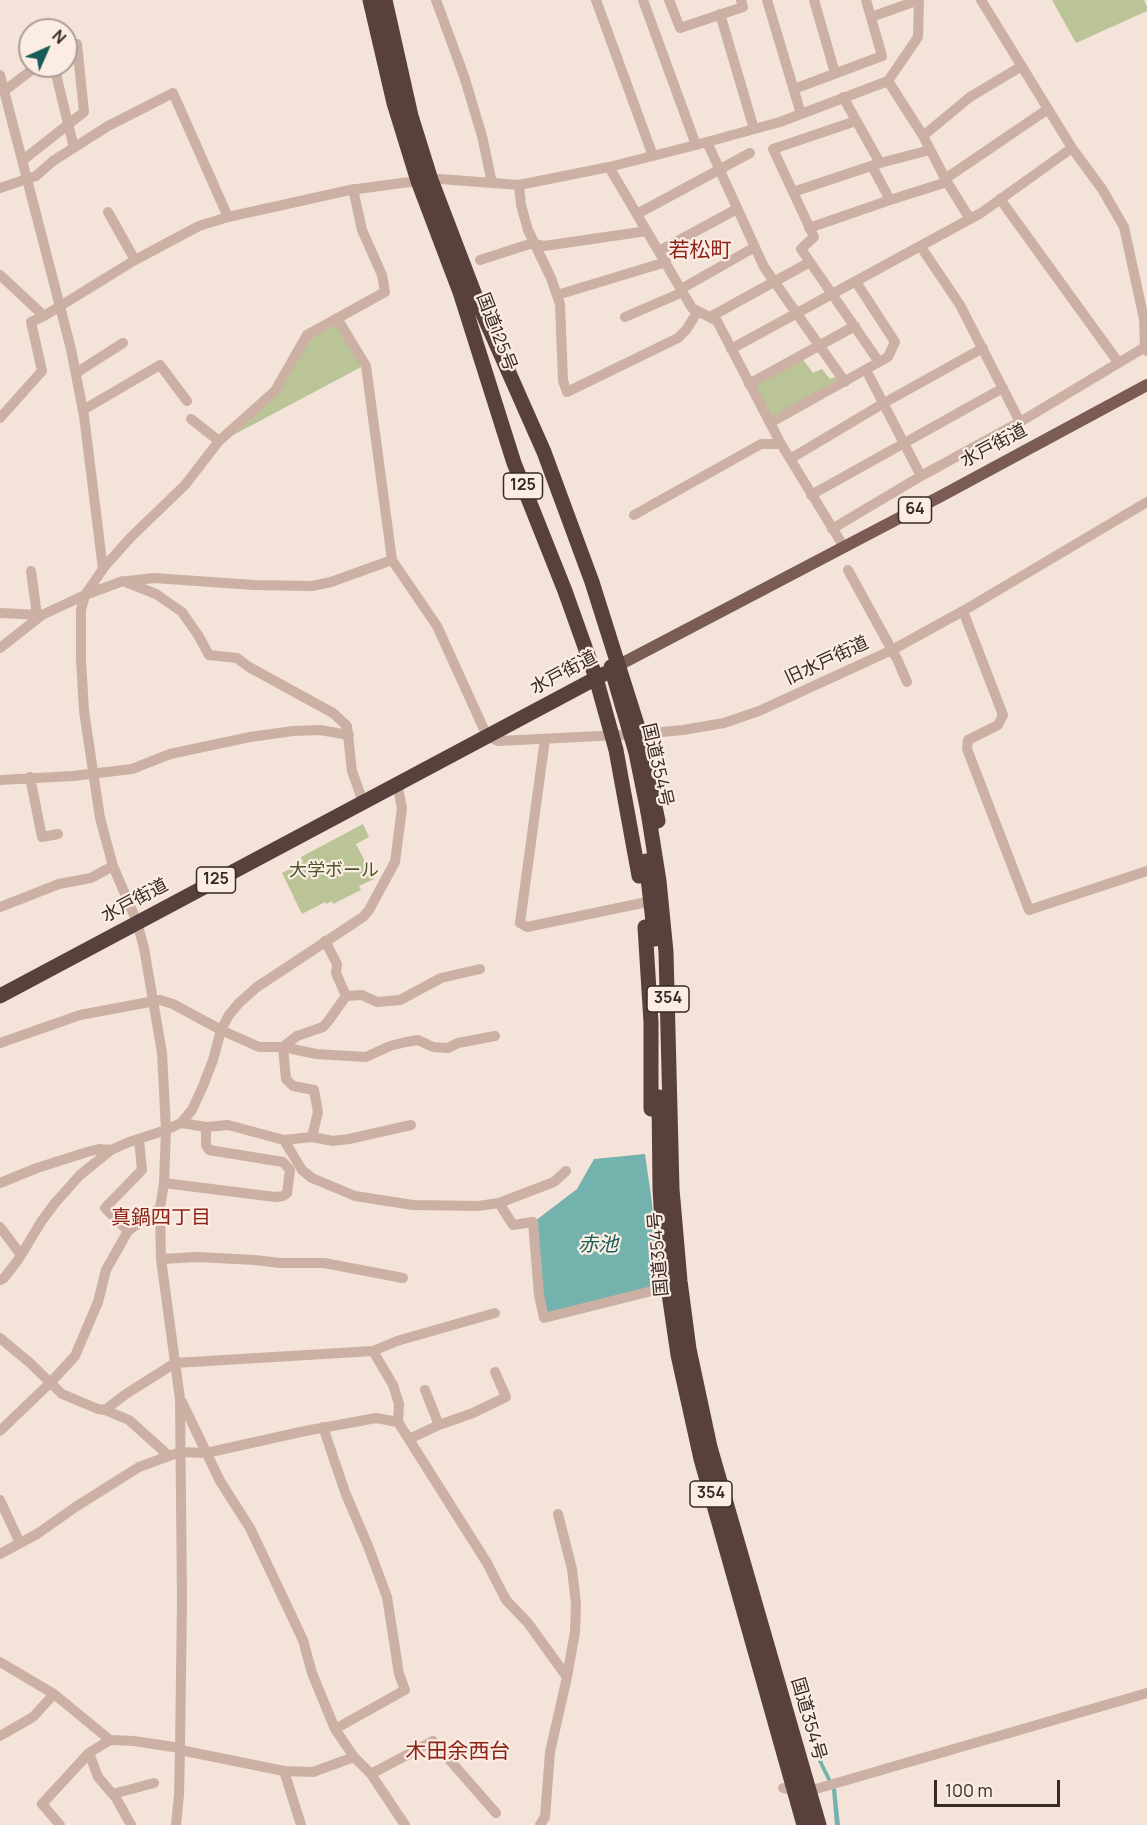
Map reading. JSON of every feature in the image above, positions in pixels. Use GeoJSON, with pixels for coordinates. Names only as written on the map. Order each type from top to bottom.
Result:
{"type":"FeatureCollection","features":[{"type":"Feature","properties":{"kind":"highway","name":"国道125号"},"geometry":{"type":"LineString","coordinates":[[370,0],[394,103],[581,594],[607,671]]}},
{"type":"Feature","properties":{"kind":"highway","name":"国道125号"},"geometry":{"type":"LineString","coordinates":[[385,0],[424,180]]}},
{"type":"Feature","properties":{"kind":"highway","name":"125"},"geometry":{"type":"LineString","coordinates":[[467,294],[514,463],[565,591],[607,671]]}},
{"type":"Feature","properties":{"kind":"highway","name":"125"},"geometry":{"type":"LineString","coordinates":[[467,294],[544,452],[592,582],[607,671]]}},
{"type":"Feature","properties":{"kind":"highway","name":"水戸街道"},"geometry":{"type":"LineString","coordinates":[[0,996],[607,671]]}},
{"type":"Feature","properties":{"kind":"highway"},"geometry":{"type":"LineString","coordinates":[[607,671],[640,735],[666,865],[676,950],[677,1118],[666,1189]]}},
{"type":"Feature","properties":{"kind":"highway"},"geometry":{"type":"LineString","coordinates":[[607,671],[612,736],[642,903],[648,958],[651,1022],[651,1119],[666,1189]]}},
{"type":"Feature","properties":{"kind":"highway","name":"国道354号"},"geometry":{"type":"LineString","coordinates":[[607,671],[633,744],[643,813],[659,881],[666,952],[668,1287],[678,1355],[701,1459],[795,1790],[819,1825]]}},
{"type":"Feature","properties":{"kind":"highway","name":"国道354号"},"geometry":{"type":"LineString","coordinates":[[666,1189],[688,1349],[698,1398],[804,1825]]}},
{"type":"Feature","properties":{"kind":"main road","name":"水戸街道"},"geometry":{"type":"LineString","coordinates":[[607,671],[1147,385]]}},
{"type":"Feature","properties":{"kind":"street"},"geometry":{"type":"LineString","coordinates":[[436,0],[464,76],[482,136],[492,183]]}},
{"type":"Feature","properties":{"kind":"street"},"geometry":{"type":"LineString","coordinates":[[596,0],[653,156]]}},
{"type":"Feature","properties":{"kind":"street"},"geometry":{"type":"LineString","coordinates":[[644,0],[701,144],[719,169],[764,267],[845,382]]}},
{"type":"Feature","properties":{"kind":"street"},"geometry":{"type":"LineString","coordinates":[[669,0],[680,28],[743,6],[741,0]]}},
{"type":"Feature","properties":{"kind":"street"},"geometry":{"type":"LineString","coordinates":[[767,0],[801,114]]}},
{"type":"Feature","properties":{"kind":"street"},"geometry":{"type":"LineString","coordinates":[[814,0],[835,73]]}},
{"type":"Feature","properties":{"kind":"street"},"geometry":{"type":"LineString","coordinates":[[794,89],[882,56],[866,0]]}},
{"type":"Feature","properties":{"kind":"street"},"geometry":{"type":"LineString","coordinates":[[0,418],[42,371],[31,322],[60,307],[135,260],[199,226],[228,217],[353,189],[440,179],[519,185],[609,167],[754,129],[888,81],[918,37],[919,0],[871,17]]}},
{"type":"Feature","properties":{"kind":"street"},"geometry":{"type":"LineString","coordinates":[[832,529],[921,476],[1020,422],[1118,362],[1146,349],[1144,319],[1124,227],[1102,189],[1072,148],[981,0]]}},
{"type":"Feature","properties":{"kind":"street"},"geometry":{"type":"LineString","coordinates":[[720,14],[754,129]]}},
{"type":"Feature","properties":{"kind":"street"},"geometry":{"type":"LineString","coordinates":[[23,160],[84,112],[78,54]]}},
{"type":"Feature","properties":{"kind":"street"},"geometry":{"type":"LineString","coordinates":[[923,136],[970,97],[1022,66]]}},
{"type":"Feature","properties":{"kind":"street"},"geometry":{"type":"LineString","coordinates":[[0,75],[76,373],[103,569]]}},
{"type":"Feature","properties":{"kind":"street"},"geometry":{"type":"LineString","coordinates":[[4,91],[21,78]]}},
{"type":"Feature","properties":{"kind":"street"},"geometry":{"type":"LineString","coordinates":[[57,78],[74,148]]}},
{"type":"Feature","properties":{"kind":"street"},"geometry":{"type":"LineString","coordinates":[[888,81],[923,136],[970,219]]}},
{"type":"Feature","properties":{"kind":"street"},"geometry":{"type":"LineString","coordinates":[[0,188],[36,176],[53,161],[108,126],[173,93],[228,217]]}},
{"type":"Feature","properties":{"kind":"street"},"geometry":{"type":"LineString","coordinates":[[843,97],[856,120],[890,200]]}},
{"type":"Feature","properties":{"kind":"street"},"geometry":{"type":"LineString","coordinates":[[809,228],[946,180],[1048,109]]}},
{"type":"Feature","properties":{"kind":"street"},"geometry":{"type":"LineString","coordinates":[[856,120],[772,149],[814,237],[801,249],[879,362]]}},
{"type":"Feature","properties":{"kind":"street"},"geometry":{"type":"LineString","coordinates":[[731,349],[970,219],[1072,148]]}},
{"type":"Feature","properties":{"kind":"street"},"geometry":{"type":"LineString","coordinates":[[793,192],[876,164],[930,150]]}},
{"type":"Feature","properties":{"kind":"street"},"geometry":{"type":"LineString","coordinates":[[637,214],[750,153]]}},
{"type":"Feature","properties":{"kind":"street"},"geometry":{"type":"LineString","coordinates":[[609,167],[692,308],[717,321],[781,444],[844,547]]}},
{"type":"Feature","properties":{"kind":"street"},"geometry":{"type":"LineString","coordinates":[[519,185],[521,205],[533,243],[557,295],[561,310],[563,381],[567,392],[678,338],[698,311]]}},
{"type":"Feature","properties":{"kind":"street"},"geometry":{"type":"LineString","coordinates":[[176,1825],[179,1795],[182,1600],[180,1400],[161,1259],[159,1208],[164,1183],[166,1130],[162,1053],[144,948],[137,922],[113,866],[100,818],[84,711],[81,610],[86,595],[103,569],[131,537],[184,485],[219,441],[275,391],[307,335],[385,292],[382,275],[362,230],[353,189]]}},
{"type":"Feature","properties":{"kind":"street"},"geometry":{"type":"LineString","coordinates":[[1000,199],[1118,362]]}},
{"type":"Feature","properties":{"kind":"street"},"geometry":{"type":"LineString","coordinates":[[660,251],[737,208]]}},
{"type":"Feature","properties":{"kind":"street"},"geometry":{"type":"LineString","coordinates":[[108,212],[135,260]]}},
{"type":"Feature","properties":{"kind":"street"},"geometry":{"type":"LineString","coordinates":[[480,260],[533,243],[544,246],[647,231]]}},
{"type":"Feature","properties":{"kind":"street"},"geometry":{"type":"LineString","coordinates":[[626,317],[682,290],[755,247]]}},
{"type":"Feature","properties":{"kind":"street"},"geometry":{"type":"LineString","coordinates":[[921,247],[960,305],[1020,422]]}},
{"type":"Feature","properties":{"kind":"street"},"geometry":{"type":"LineString","coordinates":[[557,295],[666,262]]}},
{"type":"Feature","properties":{"kind":"street"},"geometry":{"type":"LineString","coordinates":[[710,317],[810,262]]}},
{"type":"Feature","properties":{"kind":"street"},"geometry":{"type":"LineString","coordinates":[[0,275],[44,316]]}},
{"type":"Feature","properties":{"kind":"street"},"geometry":{"type":"LineString","coordinates":[[770,423],[888,357],[895,342],[856,282]]}},
{"type":"Feature","properties":{"kind":"street"},"geometry":{"type":"LineString","coordinates":[[337,318],[366,366],[392,560],[437,626],[487,736]]}},
{"type":"Feature","properties":{"kind":"street"},"geometry":{"type":"LineString","coordinates":[[750,384],[855,326]]}},
{"type":"Feature","properties":{"kind":"street"},"geometry":{"type":"LineString","coordinates":[[76,373],[123,344]]}},
{"type":"Feature","properties":{"kind":"street"},"geometry":{"type":"LineString","coordinates":[[790,459],[983,348]]}},
{"type":"Feature","properties":{"kind":"street"},"geometry":{"type":"LineString","coordinates":[[83,411],[160,365],[188,401]]}},
{"type":"Feature","properties":{"kind":"street"},"geometry":{"type":"LineString","coordinates":[[866,370],[921,476]]}},
{"type":"Feature","properties":{"kind":"street"},"geometry":{"type":"LineString","coordinates":[[811,495],[1003,388]]}},
{"type":"Feature","properties":{"kind":"street"},"geometry":{"type":"LineString","coordinates":[[191,419],[219,441]]}},
{"type":"Feature","properties":{"kind":"street"},"geometry":{"type":"LineString","coordinates":[[634,515],[761,444],[781,444]]}},
{"type":"Feature","properties":{"kind":"street","name":"旧水戸街道"},"geometry":{"type":"LineString","coordinates":[[487,736],[498,741],[640,735],[724,723],[759,711],[892,650],[1147,502]]}},
{"type":"Feature","properties":{"kind":"street"},"geometry":{"type":"LineString","coordinates":[[0,648],[39,615],[123,581],[154,578],[254,585],[312,586],[331,582],[392,560]]}},
{"type":"Feature","properties":{"kind":"street"},"geometry":{"type":"LineString","coordinates":[[848,570],[907,682]]}},
{"type":"Feature","properties":{"kind":"street"},"geometry":{"type":"LineString","coordinates":[[31,571],[39,615]]}},
{"type":"Feature","properties":{"kind":"street"},"geometry":{"type":"LineString","coordinates":[[123,581],[156,594],[182,612],[209,655],[237,658],[333,713],[347,726],[352,771],[363,802]]}},
{"type":"Feature","properties":{"kind":"street"},"geometry":{"type":"LineString","coordinates":[[963,610],[1003,715],[998,725],[968,740],[967,750],[1029,910],[1147,871]]}},
{"type":"Feature","properties":{"kind":"street"},"geometry":{"type":"LineString","coordinates":[[0,614],[39,615]]}},
{"type":"Feature","properties":{"kind":"street"},"geometry":{"type":"LineString","coordinates":[[526,715],[522,726],[526,740]]}},
{"type":"Feature","properties":{"kind":"street"},"geometry":{"type":"LineString","coordinates":[[0,780],[132,770],[170,754],[293,730],[320,730],[349,735]]}},
{"type":"Feature","properties":{"kind":"street"},"geometry":{"type":"LineString","coordinates":[[545,739],[520,923],[527,927],[642,903]]}},
{"type":"Feature","properties":{"kind":"street"},"geometry":{"type":"LineString","coordinates":[[30,777],[42,837],[58,834]]}},
{"type":"Feature","properties":{"kind":"street"},"geometry":{"type":"LineString","coordinates":[[0,1280],[21,1255],[55,1203],[80,1175],[111,1150],[181,1123],[192,1110],[203,1086],[221,1030],[239,1003],[257,987],[363,917],[393,868],[402,808],[397,783]]}},
{"type":"Feature","properties":{"kind":"street"},"geometry":{"type":"LineString","coordinates":[[0,907],[59,884],[91,878],[113,866]]}},
{"type":"Feature","properties":{"kind":"street"},"geometry":{"type":"LineString","coordinates":[[325,942],[337,964],[336,973],[346,996]]}},
{"type":"Feature","properties":{"kind":"street"},"geometry":{"type":"LineString","coordinates":[[346,996],[362,995],[377,1002],[400,1000],[441,978],[480,969]]}},
{"type":"Feature","properties":{"kind":"street"},"geometry":{"type":"LineString","coordinates":[[282,1047],[297,1036],[322,1027],[346,996]]}},
{"type":"Feature","properties":{"kind":"street"},"geometry":{"type":"LineString","coordinates":[[0,1043],[71,1017],[160,1000],[173,1004],[259,1047],[282,1047],[316,1054],[366,1057],[390,1046],[418,1040],[433,1047],[448,1048],[458,1043],[495,1036]]}},
{"type":"Feature","properties":{"kind":"street"},"geometry":{"type":"LineString","coordinates":[[282,1047],[286,1078],[293,1086],[314,1090],[318,1112],[312,1137]]}},
{"type":"Feature","properties":{"kind":"street"},"geometry":{"type":"LineString","coordinates":[[181,1123],[206,1127],[228,1125],[284,1140],[312,1137],[333,1141],[411,1125]]}},
{"type":"Feature","properties":{"kind":"street"},"geometry":{"type":"LineString","coordinates":[[164,1183],[275,1197],[287,1193],[290,1170],[283,1162],[209,1150],[206,1145],[206,1127]]}},
{"type":"Feature","properties":{"kind":"street"},"geometry":{"type":"LineString","coordinates":[[128,1230],[105,1208],[142,1170],[139,1140]]}},
{"type":"Feature","properties":{"kind":"street"},"geometry":{"type":"LineString","coordinates":[[284,1140],[302,1170],[312,1178],[355,1196],[413,1205],[478,1206],[499,1203],[554,1182],[566,1171]]}},
{"type":"Feature","properties":{"kind":"street"},"geometry":{"type":"LineString","coordinates":[[0,1183],[87,1152],[99,1149],[111,1150]]}},
{"type":"Feature","properties":{"kind":"street"},"geometry":{"type":"LineString","coordinates":[[499,1203],[513,1225],[533,1222],[539,1294],[544,1318],[668,1287]]}},
{"type":"Feature","properties":{"kind":"street"},"geometry":{"type":"LineString","coordinates":[[0,1431],[75,1356],[98,1302],[106,1269],[128,1230],[159,1208]]}},
{"type":"Feature","properties":{"kind":"street"},"geometry":{"type":"LineString","coordinates":[[0,1227],[21,1255]]}},
{"type":"Feature","properties":{"kind":"street"},"geometry":{"type":"LineString","coordinates":[[161,1259],[197,1257],[280,1263],[324,1263],[404,1278]]}},
{"type":"Feature","properties":{"kind":"street"},"geometry":{"type":"LineString","coordinates":[[105,1410],[175,1363],[373,1351],[397,1341],[495,1313]]}},
{"type":"Feature","properties":{"kind":"street"},"geometry":{"type":"LineString","coordinates":[[0,1338],[62,1394],[129,1420],[168,1456]]}},
{"type":"Feature","properties":{"kind":"street"},"geometry":{"type":"LineString","coordinates":[[373,1351],[393,1385],[399,1404],[398,1422],[487,1563],[507,1600],[528,1623],[567,1677]]}},
{"type":"Feature","properties":{"kind":"street"},"geometry":{"type":"LineString","coordinates":[[409,1439],[506,1397],[495,1372]]}},
{"type":"Feature","properties":{"kind":"street"},"geometry":{"type":"LineString","coordinates":[[425,1390],[439,1425]]}},
{"type":"Feature","properties":{"kind":"street"},"geometry":{"type":"LineString","coordinates":[[180,1400],[220,1481],[250,1528],[303,1641],[312,1673],[335,1729],[354,1757],[371,1774],[405,1825]]}},
{"type":"Feature","properties":{"kind":"street"},"geometry":{"type":"LineString","coordinates":[[0,1554],[139,1467],[180,1452],[206,1453],[323,1427],[376,1418],[398,1422]]}},
{"type":"Feature","properties":{"kind":"street"},"geometry":{"type":"LineString","coordinates":[[323,1427],[345,1492],[369,1546],[387,1596],[399,1674],[405,1690],[335,1729]]}},
{"type":"Feature","properties":{"kind":"street"},"geometry":{"type":"LineString","coordinates":[[0,1500],[20,1543]]}},
{"type":"Feature","properties":{"kind":"street"},"geometry":{"type":"LineString","coordinates":[[540,1825],[545,1817],[550,1752],[575,1632],[576,1604],[572,1569],[558,1514]]}},
{"type":"Feature","properties":{"kind":"street"},"geometry":{"type":"LineString","coordinates":[[0,1662],[54,1694],[110,1740]]}},
{"type":"Feature","properties":{"kind":"street"},"geometry":{"type":"LineString","coordinates":[[795,1790],[1147,1693]]}},
{"type":"Feature","properties":{"kind":"street"},"geometry":{"type":"LineString","coordinates":[[0,1736],[33,1717],[54,1694]]}},
{"type":"Feature","properties":{"kind":"street"},"geometry":{"type":"LineString","coordinates":[[60,1825],[42,1804],[88,1753],[110,1740],[134,1740],[180,1748],[185,1751],[284,1771],[313,1773],[354,1757]]}},
{"type":"Feature","properties":{"kind":"street"},"geometry":{"type":"LineString","coordinates":[[371,1774],[433,1741],[496,1814]]}},
{"type":"Feature","properties":{"kind":"street"},"geometry":{"type":"LineString","coordinates":[[88,1753],[98,1777],[113,1794],[126,1823]]}},
{"type":"Feature","properties":{"kind":"street"},"geometry":{"type":"LineString","coordinates":[[284,1771],[301,1825]]}},
{"type":"Feature","properties":{"kind":"street"},"geometry":{"type":"LineString","coordinates":[[113,1794],[153,1783]]}},
{"type":"Feature","properties":{"kind":"green space"},"geometry":{"type":"Polygon","coordinates":[[[1052,0],[1144,0],[1147,11],[1076,43],[1052,0]]]}},
{"type":"Feature","properties":{"kind":"green space"},"geometry":{"type":"Polygon","coordinates":[[[337,321],[363,366],[222,441],[277,393],[309,337],[337,321]]]}},
{"type":"Feature","properties":{"kind":"green space"},"geometry":{"type":"Polygon","coordinates":[[[802,358],[813,373],[822,369],[830,379],[835,377],[842,381],[771,421],[752,385],[802,358]]]}},
{"type":"Feature","properties":{"kind":"green space","name":"大学ボール"},"geometry":{"type":"Polygon","coordinates":[[[363,824],[369,837],[356,844],[374,879],[359,886],[361,890],[333,904],[332,901],[326,904],[325,902],[302,914],[282,873],[303,862],[301,857],[363,824]]]}},
{"type":"Feature","properties":{"kind":"water","name":"赤池"},"geometry":{"type":"Polygon","coordinates":[[[645,1154],[652,1203],[659,1287],[545,1316],[535,1221],[577,1189],[594,1159],[645,1154]]]}},
{"type":"Feature","properties":{"kind":"water"},"geometry":{"type":"Polygon","coordinates":[[[821,1759],[836,1789],[840,1825],[835,1825],[832,1790],[818,1761],[821,1759]]]}},
{"type":"Feature","properties":{"kind":"waterway"},"geometry":{"type":"LineString","coordinates":[[813,1750],[822,1761]]}},
{"type":"Feature","properties":{"kind":"district","name":"若松町"},"geometry":{"type":"Point","coordinates":[700,251]}},
{"type":"Feature","properties":{"kind":"district","name":"真鍋四丁目"},"geometry":{"type":"Point","coordinates":[161,1218]}},
{"type":"Feature","properties":{"kind":"district","name":"木田余西台"},"geometry":{"type":"Point","coordinates":[458,1752]}}]}
